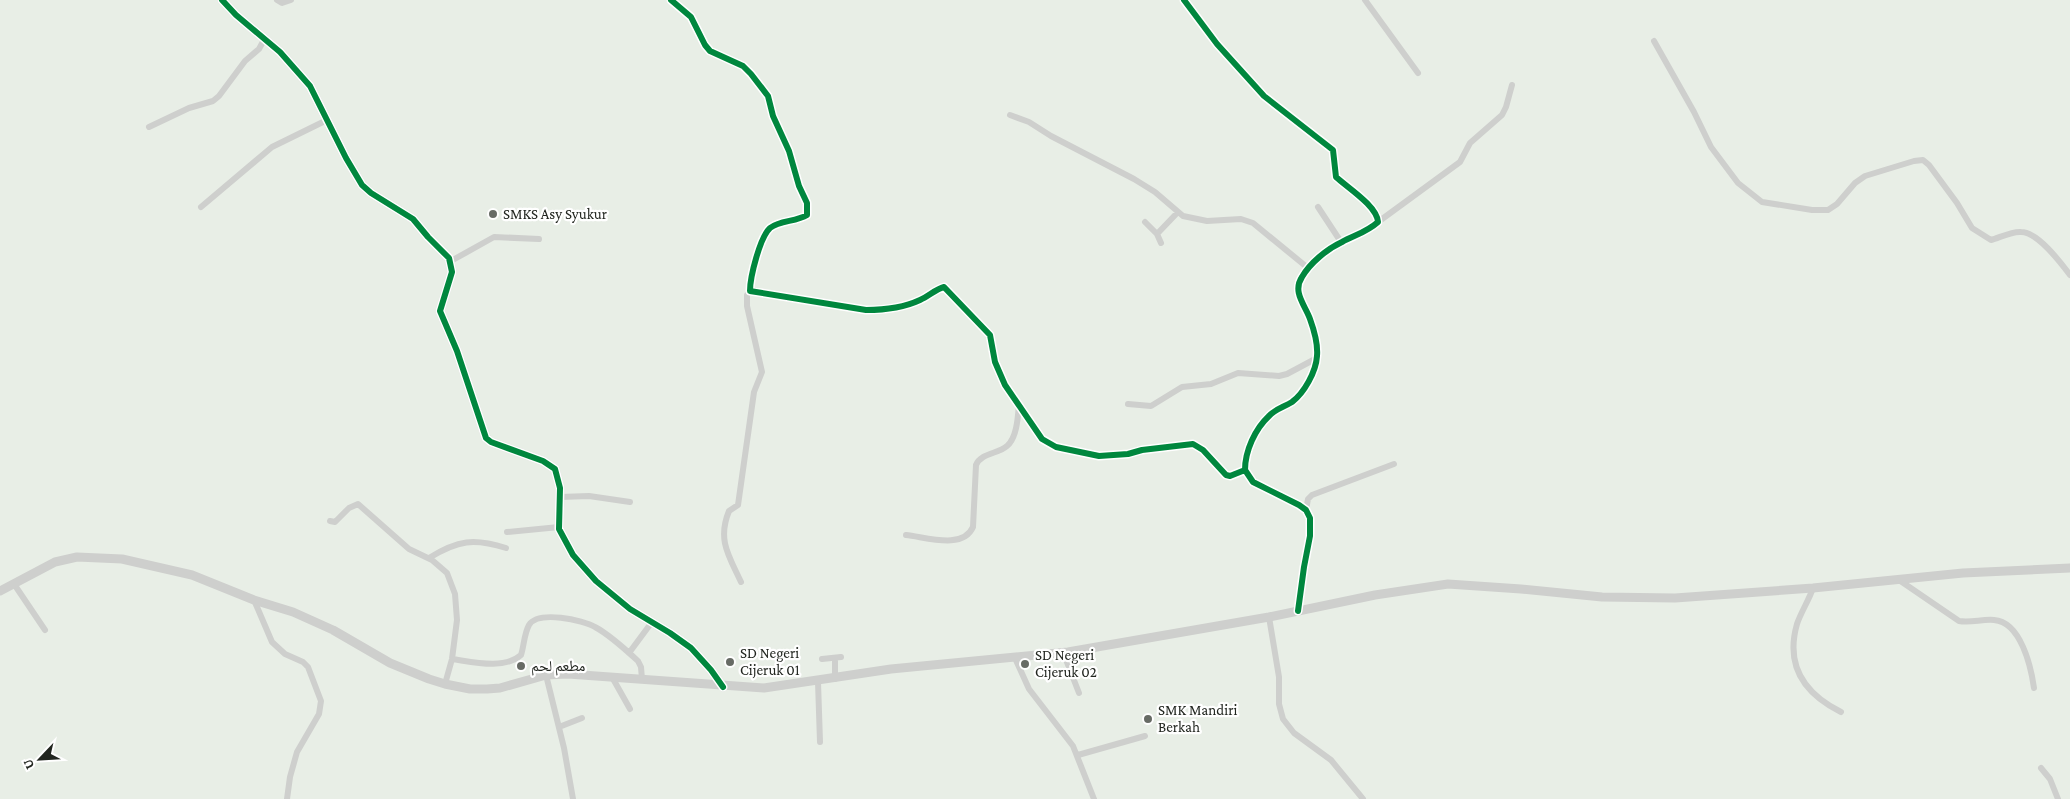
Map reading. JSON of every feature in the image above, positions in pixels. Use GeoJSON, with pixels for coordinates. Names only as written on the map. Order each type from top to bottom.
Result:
{"type":"FeatureCollection","features":[{"type":"Feature","properties":{"kind":"main road"},"geometry":{"type":"LineString","coordinates":[[222,0],[287,60],[310,86],[346,158],[362,185],[371,193],[414,219],[451,261],[452,272],[440,311],[457,351],[484,436],[491,442],[549,464],[555,469],[559,477],[559,527],[564,542],[572,555],[596,581],[630,609],[670,633],[696,653],[723,687]]}},
{"type":"Feature","properties":{"kind":"main road"},"geometry":{"type":"LineString","coordinates":[[0,591],[55,562],[77,557],[122,560],[192,575],[254,600],[314,620],[390,663],[445,684],[470,689],[500,688],[546,675],[586,675],[723,687],[764,688],[818,682],[891,669],[1063,652],[1269,618],[1408,589],[1457,584],[1593,597],[1676,598],[1813,588],[1963,573],[2070,568]]}},
{"type":"Feature","properties":{"kind":"street"},"geometry":{"type":"LineString","coordinates":[[277,0],[282,3],[291,0]]}},
{"type":"Feature","properties":{"kind":"street"},"geometry":{"type":"LineString","coordinates":[[670,0],[691,17],[705,46],[710,51],[743,66],[768,96],[773,116],[789,151],[799,186],[807,203],[807,215],[802,219],[777,224],[769,229],[762,240],[750,291],[747,295],[747,306],[762,375],[754,392],[738,505],[728,511],[724,537],[724,545],[742,582]]}},
{"type":"Feature","properties":{"kind":"street"},"geometry":{"type":"LineString","coordinates":[[1184,0],[1217,44],[1264,96],[1332,150],[1336,177],[1375,211],[1378,222]]}},
{"type":"Feature","properties":{"kind":"street"},"geometry":{"type":"LineString","coordinates":[[1365,0],[1418,72]]}},
{"type":"Feature","properties":{"kind":"street"},"geometry":{"type":"LineString","coordinates":[[149,127],[189,108],[213,101],[219,96],[245,61],[259,49],[264,38]]}},
{"type":"Feature","properties":{"kind":"street"},"geometry":{"type":"LineString","coordinates":[[1654,42],[1712,147],[1738,183],[1762,202],[1812,210],[1828,210],[1837,204],[1855,183],[1865,176],[1914,160],[1923,160],[1929,165],[1957,203],[1972,228],[1991,240],[2021,232],[2031,235],[2051,252],[2070,276]]}},
{"type":"Feature","properties":{"kind":"street"},"geometry":{"type":"LineString","coordinates":[[1298,611],[1311,528],[1310,518],[1306,510],[1285,497],[1253,482],[1245,470],[1246,455],[1257,432],[1269,415],[1298,396],[1312,375],[1317,358],[1316,342],[1310,318],[1299,294],[1298,285],[1308,268],[1341,242],[1364,233],[1460,162],[1470,144],[1502,115],[1512,85]]}},
{"type":"Feature","properties":{"kind":"street"},"geometry":{"type":"LineString","coordinates":[[1010,114],[1029,122],[1046,133],[1127,175],[1155,192],[1178,212],[1187,217],[1207,221],[1248,220],[1288,250],[1308,268]]}},
{"type":"Feature","properties":{"kind":"street"},"geometry":{"type":"LineString","coordinates":[[201,207],[272,147],[328,120]]}},
{"type":"Feature","properties":{"kind":"street"},"geometry":{"type":"LineString","coordinates":[[1318,206],[1341,242]]}},
{"type":"Feature","properties":{"kind":"street"},"geometry":{"type":"LineString","coordinates":[[1157,234],[1178,212]]}},
{"type":"Feature","properties":{"kind":"street"},"geometry":{"type":"LineString","coordinates":[[1145,222],[1157,234],[1161,243]]}},
{"type":"Feature","properties":{"kind":"street"},"geometry":{"type":"LineString","coordinates":[[451,261],[494,237],[539,239]]}},
{"type":"Feature","properties":{"kind":"street"},"geometry":{"type":"LineString","coordinates":[[750,291],[866,310],[878,310],[909,304],[944,287],[990,335],[999,373],[1005,385],[1042,439],[1056,447],[1099,456],[1128,454],[1142,450],[1193,444],[1203,450],[1226,475],[1230,476],[1245,470]]}},
{"type":"Feature","properties":{"kind":"street"},"geometry":{"type":"LineString","coordinates":[[1128,404],[1151,406],[1182,387],[1210,384],[1238,374],[1279,376],[1287,374],[1317,358]]}},
{"type":"Feature","properties":{"kind":"street"},"geometry":{"type":"LineString","coordinates":[[906,535],[957,541],[970,533],[973,527],[976,465],[980,459],[1008,445],[1014,432],[1019,404]]}},
{"type":"Feature","properties":{"kind":"street"},"geometry":{"type":"LineString","coordinates":[[1306,510],[1308,499],[1312,495],[1394,464]]}},
{"type":"Feature","properties":{"kind":"street"},"geometry":{"type":"LineString","coordinates":[[560,493],[630,502]]}},
{"type":"Feature","properties":{"kind":"street"},"geometry":{"type":"LineString","coordinates":[[330,521],[335,522],[349,508],[358,504],[409,549],[429,558],[447,573],[455,594],[456,620],[452,659],[445,684]]}},
{"type":"Feature","properties":{"kind":"street"},"geometry":{"type":"LineString","coordinates":[[507,532],[559,527]]}},
{"type":"Feature","properties":{"kind":"street"},"geometry":{"type":"LineString","coordinates":[[429,558],[446,548],[469,541],[487,542],[506,548]]}},
{"type":"Feature","properties":{"kind":"street"},"geometry":{"type":"LineString","coordinates":[[1899,580],[1959,621],[1993,620],[2006,624],[2020,640],[2028,657],[2034,688]]}},
{"type":"Feature","properties":{"kind":"street"},"geometry":{"type":"LineString","coordinates":[[14,584],[45,630]]}},
{"type":"Feature","properties":{"kind":"street"},"geometry":{"type":"LineString","coordinates":[[1813,588],[1798,622],[1793,640],[1793,658],[1800,676],[1810,691],[1824,704],[1841,712]]}},
{"type":"Feature","properties":{"kind":"street"},"geometry":{"type":"LineString","coordinates":[[254,600],[272,642],[285,654],[303,662],[308,667],[321,701],[319,714],[297,752],[290,777],[287,799]]}},
{"type":"Feature","properties":{"kind":"street"},"geometry":{"type":"LineString","coordinates":[[452,659],[479,663],[512,662],[522,656],[529,625],[538,619],[552,617],[588,624],[597,628],[629,652],[640,664],[642,679]]}},
{"type":"Feature","properties":{"kind":"street"},"geometry":{"type":"LineString","coordinates":[[1269,618],[1279,677],[1279,704],[1283,719],[1294,733],[1331,760],[1363,799]]}},
{"type":"Feature","properties":{"kind":"street"},"geometry":{"type":"LineString","coordinates":[[629,652],[652,622]]}},
{"type":"Feature","properties":{"kind":"street"},"geometry":{"type":"LineString","coordinates":[[1063,652],[1080,693]]}},
{"type":"Feature","properties":{"kind":"street"},"geometry":{"type":"LineString","coordinates":[[822,659],[838,658],[835,679]]}},
{"type":"Feature","properties":{"kind":"street"},"geometry":{"type":"LineString","coordinates":[[1015,658],[1029,689],[1068,737],[1078,755],[1094,799]]}},
{"type":"Feature","properties":{"kind":"street"},"geometry":{"type":"LineString","coordinates":[[546,675],[559,727],[573,799]]}},
{"type":"Feature","properties":{"kind":"street"},"geometry":{"type":"LineString","coordinates":[[612,677],[630,710]]}},
{"type":"Feature","properties":{"kind":"street"},"geometry":{"type":"LineString","coordinates":[[818,682],[820,742]]}},
{"type":"Feature","properties":{"kind":"street"},"geometry":{"type":"LineString","coordinates":[[559,727],[582,718]]}},
{"type":"Feature","properties":{"kind":"street"},"geometry":{"type":"LineString","coordinates":[[1078,755],[1145,736]]}},
{"type":"Feature","properties":{"kind":"street"},"geometry":{"type":"LineString","coordinates":[[2041,768],[2050,778],[2058,799]]}},
{"type":"Feature","properties":{"kind":"cycle path"},"geometry":{"type":"LineString","coordinates":[[222,0],[236,15],[280,52],[310,86],[346,158],[362,185],[371,193],[413,219],[449,258],[452,272],[440,311],[457,351],[486,438],[491,442],[543,461],[555,469],[560,488],[559,529],[573,555],[596,581],[630,609],[691,648],[711,670],[723,687]]}},
{"type":"Feature","properties":{"kind":"cycle path"},"geometry":{"type":"LineString","coordinates":[[671,0],[691,17],[710,51],[743,66],[768,96],[773,116],[789,151],[799,186],[807,203],[807,215],[774,225],[766,233],[756,258],[750,291],[873,310],[907,305],[944,287],[990,335],[995,362],[1005,385],[1042,439],[1056,447],[1099,456],[1128,454],[1142,450],[1193,444],[1203,450],[1226,475],[1230,476],[1245,470]]}},
{"type":"Feature","properties":{"kind":"cycle path"},"geometry":{"type":"LineString","coordinates":[[1184,0],[1217,44],[1264,96],[1333,150],[1336,177],[1373,210],[1378,222],[1325,252],[1302,277],[1298,288],[1300,298],[1310,319],[1316,342],[1317,356],[1314,369],[1309,382],[1301,393],[1292,402],[1274,412],[1264,421],[1255,434],[1245,463],[1245,470],[1253,482],[1299,505],[1306,510],[1310,518],[1310,536],[1298,611]]}},
{"type":"Feature","properties":{"kind":"place","name":"SMKS Asy Syukur"},"geometry":{"type":"Point","coordinates":[493,214]}},
{"type":"Feature","properties":{"kind":"place","name":"SD Negeri Cijeruk 01"},"geometry":{"type":"Point","coordinates":[730,662]}},
{"type":"Feature","properties":{"kind":"place","name":"SD Negeri Cijeruk 02"},"geometry":{"type":"Point","coordinates":[1025,664]}},
{"type":"Feature","properties":{"kind":"place","name":"مطعم لحم"},"geometry":{"type":"Point","coordinates":[521,666]}},
{"type":"Feature","properties":{"kind":"place","name":"SMK Mandiri Berkah"},"geometry":{"type":"Point","coordinates":[1148,719]}}]}
